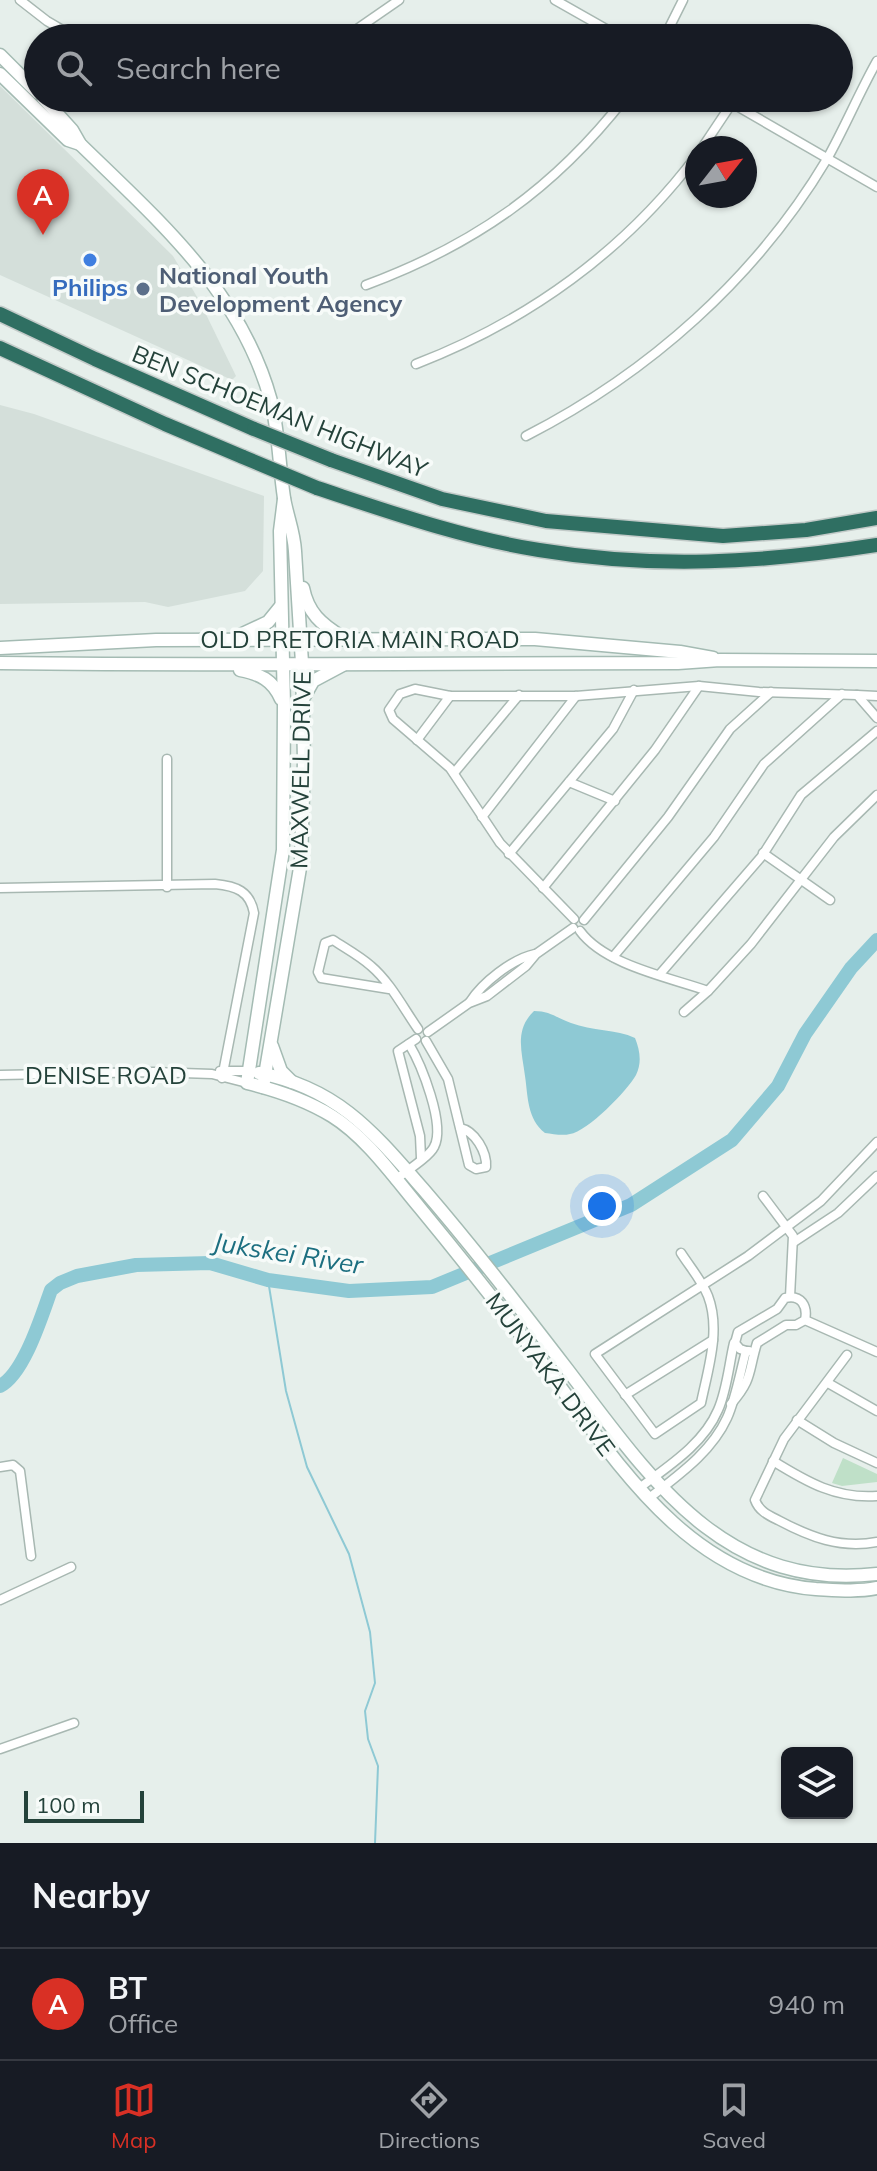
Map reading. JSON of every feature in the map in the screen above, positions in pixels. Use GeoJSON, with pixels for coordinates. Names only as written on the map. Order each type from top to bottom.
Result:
{"type":"FeatureCollection","features":[{"type":"Feature","properties":{"kind":"highway"},"geometry":{"type":"LineString","coordinates":[[0,314],[95,359]]}},
{"type":"Feature","properties":{"kind":"highway"},"geometry":{"type":"LineString","coordinates":[[0,322],[95,359]]}},
{"type":"Feature","properties":{"kind":"highway"},"geometry":{"type":"LineString","coordinates":[[0,348],[317,488],[482,538],[593,557],[724,563],[809,556],[877,545]]}},
{"type":"Feature","properties":{"kind":"highway"},"geometry":{"type":"LineString","coordinates":[[0,357],[79,385]]}},
{"type":"Feature","properties":{"kind":"highway","name":"BEN SCHOEMAN HIGHWAY"},"geometry":{"type":"LineString","coordinates":[[95,359],[331,460],[442,499],[546,521],[723,536],[806,530],[877,518]]}},
{"type":"Feature","properties":{"kind":"main road"},"geometry":{"type":"LineString","coordinates":[[0,55],[24,79]]}},
{"type":"Feature","properties":{"kind":"main road","name":"MAXWELL DRIVE"},"geometry":{"type":"LineString","coordinates":[[0,74],[24,97]]}},
{"type":"Feature","properties":{"kind":"main road","name":"MAXWELL DRIVE"},"geometry":{"type":"LineString","coordinates":[[39,112],[68,140],[80,144]]}},
{"type":"Feature","properties":{"kind":"main road","name":"MAXWELL DRIVE"},"geometry":{"type":"LineString","coordinates":[[56,112],[80,144],[184,246],[217,288],[234,314],[260,367],[270,399],[281,455],[284,499],[280,531],[283,850],[248,1077]]}},
{"type":"Feature","properties":{"kind":"main road","name":"MAXWELL DRIVE"},"geometry":{"type":"LineString","coordinates":[[264,1080],[301,862],[304,814],[302,663],[296,558],[294,535],[284,499]]}},
{"type":"Feature","properties":{"kind":"main road"},"geometry":{"type":"LineString","coordinates":[[296,558],[309,610],[327,628],[343,638]]}},
{"type":"Feature","properties":{"kind":"main road"},"geometry":{"type":"LineString","coordinates":[[228,640],[262,626],[281,605]]}},
{"type":"Feature","properties":{"kind":"main road","name":"OLD PRETORIA MAIN ROAD"},"geometry":{"type":"LineString","coordinates":[[0,648],[281,639],[535,639],[680,652],[720,660]]}},
{"type":"Feature","properties":{"kind":"main road","name":"OLD PRETORIA MAIN ROAD"},"geometry":{"type":"LineString","coordinates":[[0,663],[219,666],[877,661]]}},
{"type":"Feature","properties":{"kind":"main road"},"geometry":{"type":"LineString","coordinates":[[302,700],[313,681],[329,670],[350,663]]}},
{"type":"Feature","properties":{"kind":"main road"},"geometry":{"type":"LineString","coordinates":[[219,666],[261,675],[275,688],[284,706]]}},
{"type":"Feature","properties":{"kind":"main road"},"geometry":{"type":"LineString","coordinates":[[270,1039],[277,1063],[292,1083]]}},
{"type":"Feature","properties":{"kind":"main road"},"geometry":{"type":"LineString","coordinates":[[248,1077],[264,1080]]}},
{"type":"Feature","properties":{"kind":"main road","name":"MUNYAKA DRIVE"},"geometry":{"type":"LineString","coordinates":[[264,1080],[292,1083],[315,1091],[348,1111],[379,1138],[444,1213],[656,1484],[709,1531],[763,1559],[813,1572],[877,1574]]}},
{"type":"Feature","properties":{"kind":"main road","name":"MUNYAKA DRIVE"},"geometry":{"type":"LineString","coordinates":[[264,1080],[333,1117],[365,1145],[507,1315],[638,1489],[700,1544],[726,1562],[753,1574],[802,1588],[877,1588]]}},
{"type":"Feature","properties":{"kind":"street"},"geometry":{"type":"LineString","coordinates":[[20,0],[52,24]]}},
{"type":"Feature","properties":{"kind":"street"},"geometry":{"type":"LineString","coordinates":[[364,24],[399,0]]}},
{"type":"Feature","properties":{"kind":"street"},"geometry":{"type":"LineString","coordinates":[[555,0],[597,24]]}},
{"type":"Feature","properties":{"kind":"street"},"geometry":{"type":"LineString","coordinates":[[671,24],[683,0]]}},
{"type":"Feature","properties":{"kind":"street"},"geometry":{"type":"LineString","coordinates":[[853,108],[877,61]]}},
{"type":"Feature","properties":{"kind":"street"},"geometry":{"type":"LineString","coordinates":[[366,285],[434,258],[507,214],[570,162],[614,112]]}},
{"type":"Feature","properties":{"kind":"street"},"geometry":{"type":"LineString","coordinates":[[708,136],[722,112]]}},
{"type":"Feature","properties":{"kind":"street"},"geometry":{"type":"LineString","coordinates":[[748,112],[877,187]]}},
{"type":"Feature","properties":{"kind":"street"},"geometry":{"type":"LineString","coordinates":[[526,436],[607,389],[682,332],[724,291],[802,197],[851,112]]}},
{"type":"Feature","properties":{"kind":"street"},"geometry":{"type":"LineString","coordinates":[[416,364],[476,338],[556,292],[631,231],[685,170]]}},
{"type":"Feature","properties":{"kind":"street"},"geometry":{"type":"LineString","coordinates":[[543,888],[655,750],[699,686]]}},
{"type":"Feature","properties":{"kind":"street"},"geometry":{"type":"LineString","coordinates":[[708,991],[597,949],[509,854],[454,773],[393,719],[390,706],[407,689],[450,696],[576,696],[699,686],[877,696]]}},
{"type":"Feature","properties":{"kind":"street"},"geometry":{"type":"LineString","coordinates":[[509,854],[613,729],[634,690]]}},
{"type":"Feature","properties":{"kind":"street"},"geometry":{"type":"LineString","coordinates":[[414,1037],[422,1043],[469,1003],[578,925],[668,817],[730,729],[771,692]]}},
{"type":"Feature","properties":{"kind":"street"},"geometry":{"type":"LineString","coordinates":[[613,957],[714,837],[764,764],[842,694]]}},
{"type":"Feature","properties":{"kind":"street"},"geometry":{"type":"LineString","coordinates":[[454,773],[519,695]]}},
{"type":"Feature","properties":{"kind":"street"},"geometry":{"type":"LineString","coordinates":[[857,695],[877,718]]}},
{"type":"Feature","properties":{"kind":"street"},"geometry":{"type":"LineString","coordinates":[[417,740],[450,696]]}},
{"type":"Feature","properties":{"kind":"street"},"geometry":{"type":"LineString","coordinates":[[482,817],[576,696]]}},
{"type":"Feature","properties":{"kind":"street"},"geometry":{"type":"LineString","coordinates":[[660,974],[763,853],[801,795],[877,731]]}},
{"type":"Feature","properties":{"kind":"street"},"geometry":{"type":"LineString","coordinates":[[167,759],[167,887]]}},
{"type":"Feature","properties":{"kind":"street"},"geometry":{"type":"LineString","coordinates":[[569,782],[615,801]]}},
{"type":"Feature","properties":{"kind":"street"},"geometry":{"type":"LineString","coordinates":[[684,1012],[751,944],[834,837],[877,795]]}},
{"type":"Feature","properties":{"kind":"street"},"geometry":{"type":"LineString","coordinates":[[763,853],[830,900]]}},
{"type":"Feature","properties":{"kind":"street"},"geometry":{"type":"LineString","coordinates":[[0,888],[229,885],[249,897],[254,913],[222,1074]]}},
{"type":"Feature","properties":{"kind":"street"},"geometry":{"type":"LineString","coordinates":[[389,989],[321,978],[318,972],[325,943],[333,940],[369,965],[389,989],[414,1037],[437,1132],[436,1143],[432,1151],[395,1180]]}},
{"type":"Feature","properties":{"kind":"street"},"geometry":{"type":"LineString","coordinates":[[427,1036],[448,1079],[469,1165],[473,1169],[485,1168],[487,1160],[475,1137],[468,1130],[460,1128]]}},
{"type":"Feature","properties":{"kind":"street"},"geometry":{"type":"LineString","coordinates":[[414,1037],[398,1051],[422,1145],[421,1158]]}},
{"type":"Feature","properties":{"kind":"street","name":"DENISE ROAD"},"geometry":{"type":"LineString","coordinates":[[0,1075],[153,1072],[248,1077]]}},
{"type":"Feature","properties":{"kind":"street"},"geometry":{"type":"LineString","coordinates":[[411,1102],[430,1099]]}},
{"type":"Feature","properties":{"kind":"street"},"geometry":{"type":"LineString","coordinates":[[681,1253],[702,1285],[709,1298],[713,1340],[701,1403],[655,1434],[595,1354],[702,1285],[748,1256],[821,1201],[877,1142]]}},
{"type":"Feature","properties":{"kind":"street"},"geometry":{"type":"LineString","coordinates":[[794,1242],[838,1213],[877,1176]]}},
{"type":"Feature","properties":{"kind":"street"},"geometry":{"type":"LineString","coordinates":[[763,1196],[787,1225],[794,1242],[790,1297]]}},
{"type":"Feature","properties":{"kind":"street"},"geometry":{"type":"LineString","coordinates":[[647,1499],[656,1484],[699,1440],[718,1411],[738,1332],[777,1309],[781,1301],[790,1297],[799,1298],[805,1305],[805,1320]]}},
{"type":"Feature","properties":{"kind":"street"},"geometry":{"type":"LineString","coordinates":[[777,1309],[779,1318],[786,1325]]}},
{"type":"Feature","properties":{"kind":"street"},"geometry":{"type":"LineString","coordinates":[[638,1489],[656,1484],[701,1455],[728,1416],[746,1351],[786,1325],[796,1325],[805,1320]]}},
{"type":"Feature","properties":{"kind":"street"},"geometry":{"type":"LineString","coordinates":[[805,1320],[875,1349]]}},
{"type":"Feature","properties":{"kind":"street"},"geometry":{"type":"LineString","coordinates":[[731,1404],[752,1374],[755,1333],[745,1329]]}},
{"type":"Feature","properties":{"kind":"street"},"geometry":{"type":"LineString","coordinates":[[735,1339],[737,1347],[746,1351]]}},
{"type":"Feature","properties":{"kind":"street"},"geometry":{"type":"LineString","coordinates":[[625,1395],[713,1340]]}},
{"type":"Feature","properties":{"kind":"street"},"geometry":{"type":"LineString","coordinates":[[847,1355],[797,1420],[755,1500],[762,1511],[815,1539],[855,1544],[877,1542]]}},
{"type":"Feature","properties":{"kind":"street"},"geometry":{"type":"LineString","coordinates":[[828,1383],[877,1411]]}},
{"type":"Feature","properties":{"kind":"street"},"geometry":{"type":"LineString","coordinates":[[797,1420],[834,1443],[877,1463]]}},
{"type":"Feature","properties":{"kind":"street"},"geometry":{"type":"LineString","coordinates":[[773,1461],[835,1494],[877,1496]]}},
{"type":"Feature","properties":{"kind":"street"},"geometry":{"type":"LineString","coordinates":[[0,1467],[13,1465],[20,1471],[31,1556]]}},
{"type":"Feature","properties":{"kind":"street"},"geometry":{"type":"LineString","coordinates":[[0,1600],[71,1567]]}},
{"type":"Feature","properties":{"kind":"street"},"geometry":{"type":"LineString","coordinates":[[0,1749],[74,1723]]}},
{"type":"Feature","properties":{"kind":"shaded area"},"geometry":{"type":"Polygon","coordinates":[[[0,86],[173,256],[200,302],[236,376],[232,380],[0,275],[0,86]]]}},
{"type":"Feature","properties":{"kind":"shaded area"},"geometry":{"type":"Polygon","coordinates":[[[0,405],[34,414],[264,496],[263,571],[245,591],[168,607],[145,602],[0,604],[0,405]]]}},
{"type":"Feature","properties":{"kind":"green space"},"geometry":{"type":"Polygon","coordinates":[[[843,1458],[877,1474],[877,1482],[842,1486],[832,1483],[843,1458]]]}},
{"type":"Feature","properties":{"kind":"water"},"geometry":{"type":"Polygon","coordinates":[[[534,1011],[549,1013],[579,1026],[635,1038],[640,1056],[632,1082],[616,1100],[577,1132],[561,1135],[545,1133],[529,1107],[521,1042],[524,1026],[534,1011]]]}},
{"type":"Feature","properties":{"kind":"waterway","name":"Jukskei River"},"geometry":{"type":"LineString","coordinates":[[0,1386],[9,1379],[24,1357],[51,1290],[77,1276],[136,1265],[210,1263],[268,1280],[349,1291],[432,1287],[631,1205],[732,1140],[778,1086],[805,1034],[851,968],[877,940]]}},
{"type":"Feature","properties":{"kind":"waterway"},"geometry":{"type":"LineString","coordinates":[[268,1280],[286,1391],[307,1467],[349,1554],[370,1632],[375,1683],[365,1711],[368,1739],[378,1766],[375,1843]]}},
{"type":"Feature","properties":{"kind":"place","name":"BT"},"geometry":{"type":"Point","coordinates":[43,235]}},
{"type":"Feature","properties":{"kind":"place","name":"Philips"},"geometry":{"type":"Point","coordinates":[90,260]}},
{"type":"Feature","properties":{"kind":"place","name":"National Youth Development Agency"},"geometry":{"type":"Point","coordinates":[143,289]}}]}
